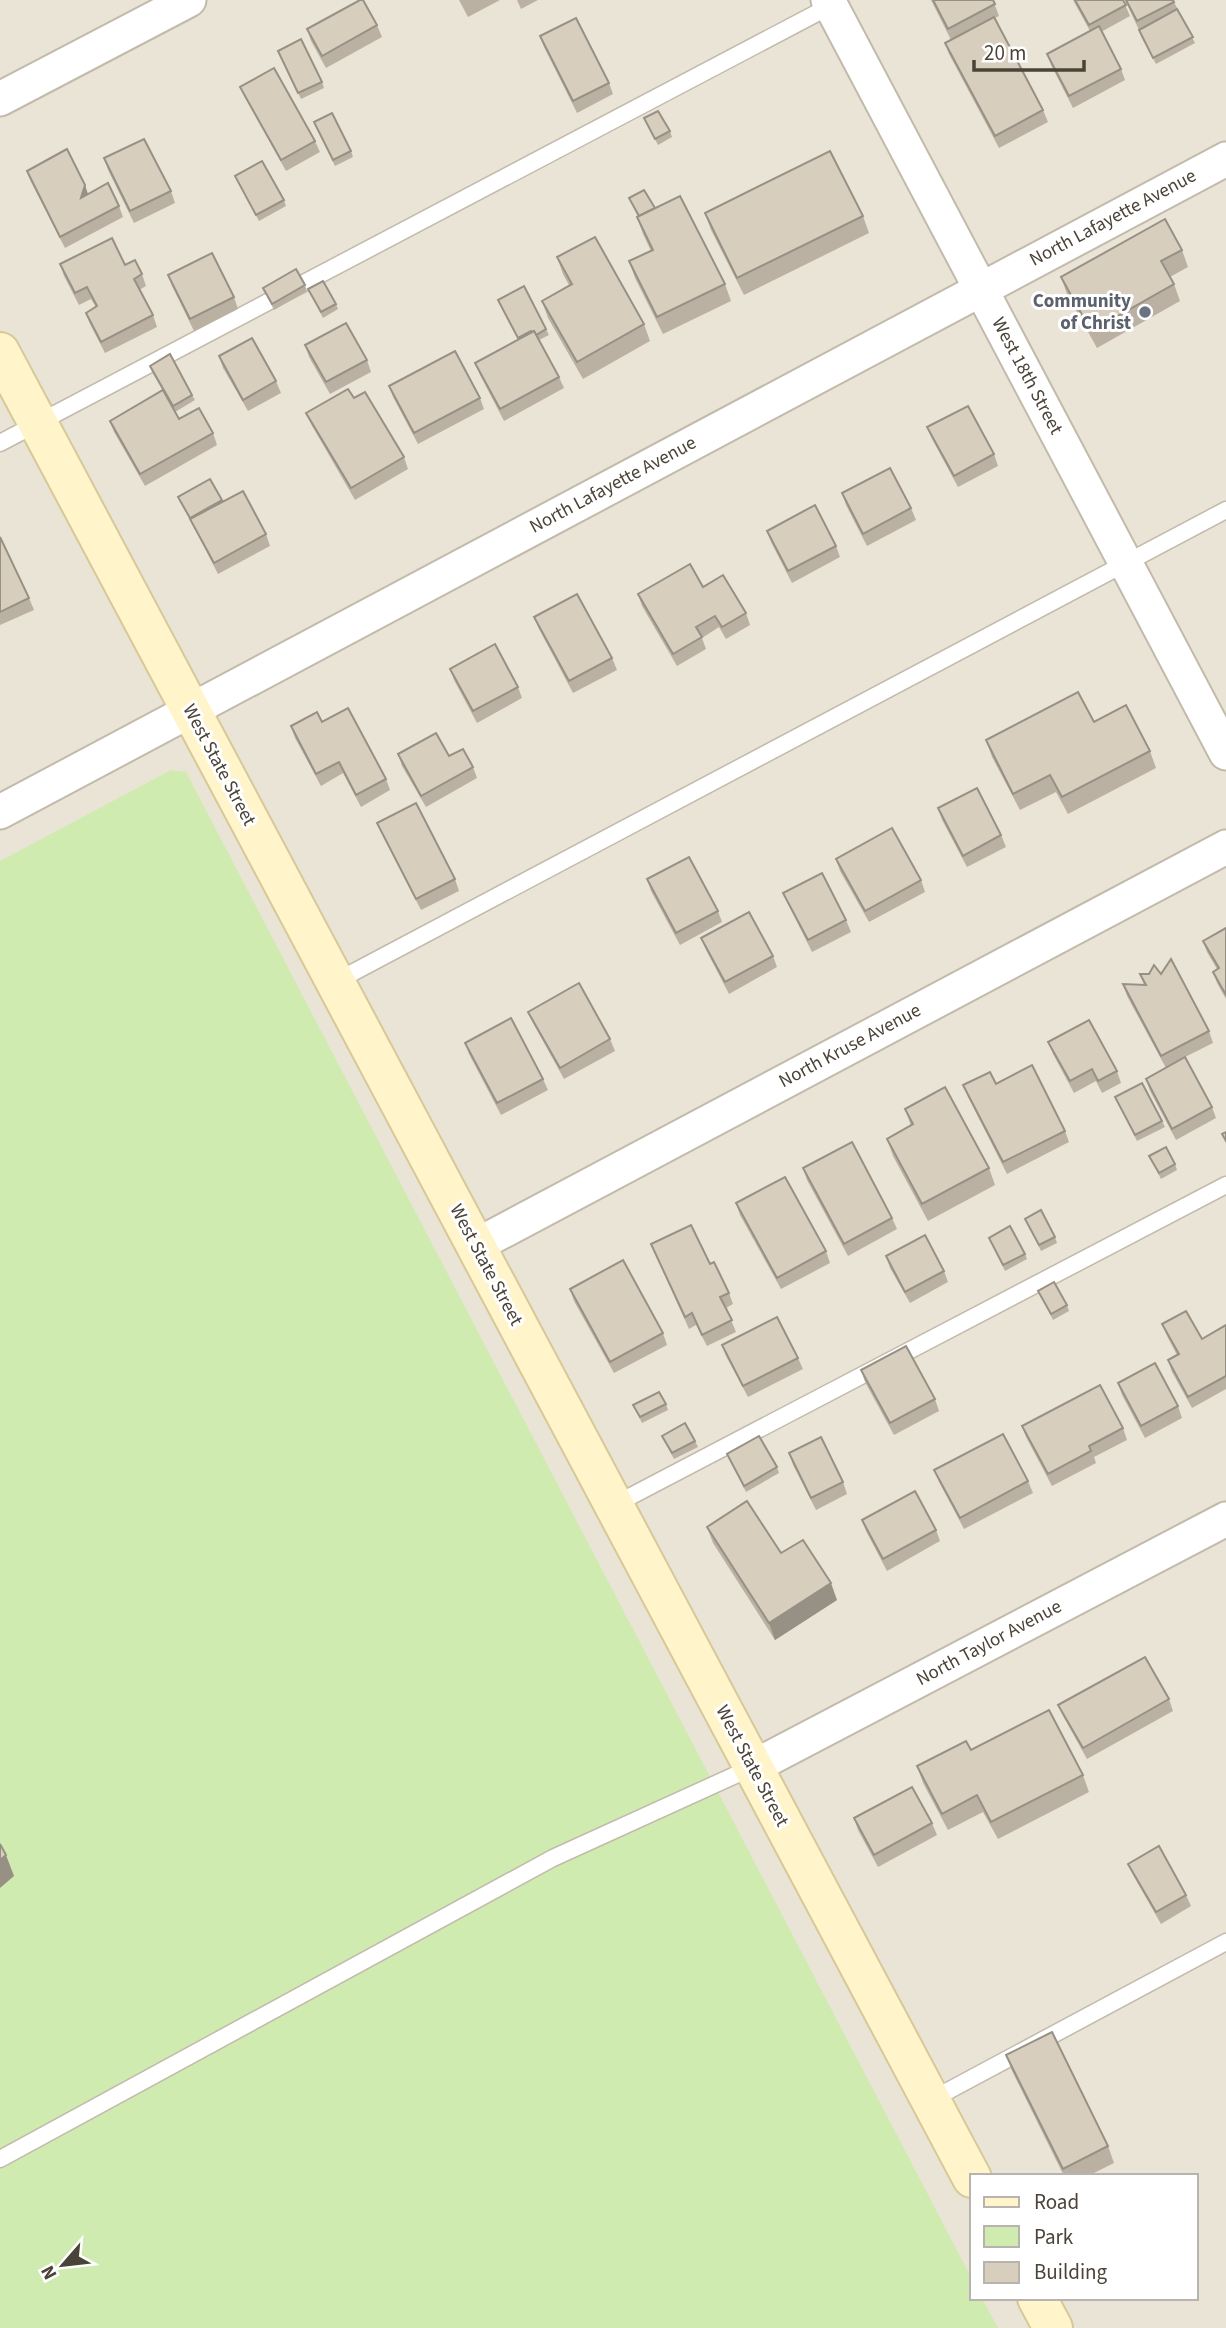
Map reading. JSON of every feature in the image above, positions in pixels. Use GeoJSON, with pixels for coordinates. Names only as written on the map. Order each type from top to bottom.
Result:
{"type":"FeatureCollection","features":[{"type":"Feature","properties":{"kind":"street"},"geometry":{"type":"LineString","coordinates":[[0,99],[188,0]]}},
{"type":"Feature","properties":{"kind":"street","name":"West 18th Street"},"geometry":{"type":"LineString","coordinates":[[833,2],[980,288],[1226,753]]}},
{"type":"Feature","properties":{"kind":"street","name":"North Lafayette Avenue"},"geometry":{"type":"LineString","coordinates":[[0,812],[1226,159]]}},
{"type":"Feature","properties":{"kind":"street","name":"West State Street"},"geometry":{"type":"LineString","coordinates":[[0,352],[970,2174]]}},
{"type":"Feature","properties":{"kind":"street","name":"North Kruse Avenue"},"geometry":{"type":"LineString","coordinates":[[475,1245],[1226,847]]}},
{"type":"Feature","properties":{"kind":"street","name":"North Taylor Avenue"},"geometry":{"type":"LineString","coordinates":[[753,1767],[1226,1519]]}},
{"type":"Feature","properties":{"kind":"street"},"geometry":{"type":"LineString","coordinates":[[1038,2300],[1053,2328]]}},
{"type":"Feature","properties":{"kind":"lane"},"geometry":{"type":"LineString","coordinates":[[0,443],[833,2]]}},
{"type":"Feature","properties":{"kind":"lane"},"geometry":{"type":"LineString","coordinates":[[335,982],[1226,510]]}},
{"type":"Feature","properties":{"kind":"lane"},"geometry":{"type":"LineString","coordinates":[[614,1505],[1226,1185]]}},
{"type":"Feature","properties":{"kind":"lane"},"geometry":{"type":"LineString","coordinates":[[0,2159],[553,1858],[753,1767]]}},
{"type":"Feature","properties":{"kind":"lane"},"geometry":{"type":"LineString","coordinates":[[931,2100],[1226,1942]]}},
{"type":"Feature","properties":{"kind":"shaded area"},"geometry":{"type":"Polygon","coordinates":[[[0,0],[1226,0],[1226,2328],[0,2328],[0,0]]]}},
{"type":"Feature","properties":{"kind":"green space"},"geometry":{"type":"Polygon","coordinates":[[[171,770],[186,772],[970,2275],[970,2300],[983,2300],[998,2328],[0,2328],[0,861],[171,770]]]}},
{"type":"Feature","properties":{"kind":"building"},"geometry":{"type":"Polygon","coordinates":[[[363,0],[377,25],[322,56],[307,29],[363,0]]]}},
{"type":"Feature","properties":{"kind":"building"},"geometry":{"type":"Polygon","coordinates":[[[933,0],[993,0],[995,4],[948,29],[933,0]]]}},
{"type":"Feature","properties":{"kind":"building"},"geometry":{"type":"Polygon","coordinates":[[[1075,0],[1123,0],[1126,5],[1089,25],[1075,0]]]}},
{"type":"Feature","properties":{"kind":"building"},"geometry":{"type":"Polygon","coordinates":[[[1126,0],[1173,0],[1174,2],[1137,21],[1126,0]]]}},
{"type":"Feature","properties":{"kind":"building"},"geometry":{"type":"Polygon","coordinates":[[[1177,9],[1193,37],[1153,58],[1139,30],[1177,9]]]}},
{"type":"Feature","properties":{"kind":"building"},"geometry":{"type":"Polygon","coordinates":[[[994,17],[1043,110],[995,136],[945,43],[994,17]]]}},
{"type":"Feature","properties":{"kind":"building"},"geometry":{"type":"Polygon","coordinates":[[[576,18],[609,83],[573,101],[540,36],[576,18]]]}},
{"type":"Feature","properties":{"kind":"building"},"geometry":{"type":"Polygon","coordinates":[[[1099,26],[1121,69],[1069,96],[1047,54],[1099,26]]]}},
{"type":"Feature","properties":{"kind":"building"},"geometry":{"type":"Polygon","coordinates":[[[301,39],[322,82],[298,93],[278,51],[301,39]]]}},
{"type":"Feature","properties":{"kind":"building"},"geometry":{"type":"Polygon","coordinates":[[[274,68],[315,141],[281,160],[240,87],[274,68]]]}},
{"type":"Feature","properties":{"kind":"building"},"geometry":{"type":"Polygon","coordinates":[[[658,111],[670,131],[655,139],[644,118],[658,111]]]}},
{"type":"Feature","properties":{"kind":"building"},"geometry":{"type":"Polygon","coordinates":[[[332,113],[351,151],[333,160],[314,122],[332,113]]]}},
{"type":"Feature","properties":{"kind":"building"},"geometry":{"type":"Polygon","coordinates":[[[144,139],[171,191],[130,211],[104,158],[144,139]]]}},
{"type":"Feature","properties":{"kind":"building"},"geometry":{"type":"Polygon","coordinates":[[[67,149],[85,185],[81,198],[108,183],[119,206],[60,237],[27,171],[67,149]]]}},
{"type":"Feature","properties":{"kind":"building"},"geometry":{"type":"Polygon","coordinates":[[[830,151],[863,216],[737,278],[705,213],[830,151]]]}},
{"type":"Feature","properties":{"kind":"building"},"geometry":{"type":"Polygon","coordinates":[[[262,161],[284,200],[256,215],[235,176],[262,161]]]}},
{"type":"Feature","properties":{"kind":"building"},"geometry":{"type":"Polygon","coordinates":[[[644,190],[655,208],[639,216],[629,198],[644,190]]]}},
{"type":"Feature","properties":{"kind":"building"},"geometry":{"type":"Polygon","coordinates":[[[680,196],[725,284],[657,317],[629,261],[653,250],[637,217],[680,196]]]}},
{"type":"Feature","properties":{"kind":"building"},"geometry":{"type":"Polygon","coordinates":[[[1165,219],[1182,250],[1161,261],[1174,284],[1091,331],[1061,277],[1165,219]]]}},
{"type":"Feature","properties":{"kind":"building"},"geometry":{"type":"Polygon","coordinates":[[[595,237],[644,324],[577,362],[542,301],[572,284],[557,257],[595,237]]]}},
{"type":"Feature","properties":{"kind":"building"},"geometry":{"type":"Polygon","coordinates":[[[112,238],[125,265],[135,260],[142,274],[134,279],[153,315],[101,342],[86,313],[97,306],[87,287],[75,293],[60,264],[112,238]]]}},
{"type":"Feature","properties":{"kind":"building"},"geometry":{"type":"Polygon","coordinates":[[[212,253],[234,297],[190,319],[168,275],[212,253]]]}},
{"type":"Feature","properties":{"kind":"building"},"geometry":{"type":"Polygon","coordinates":[[[296,269],[305,285],[272,304],[263,288],[296,269]]]}},
{"type":"Feature","properties":{"kind":"building"},"geometry":{"type":"Polygon","coordinates":[[[323,281],[336,304],[321,312],[308,289],[323,281]]]}},
{"type":"Feature","properties":{"kind":"building"},"geometry":{"type":"Polygon","coordinates":[[[524,286],[546,329],[536,335],[531,331],[518,338],[498,300],[524,286]]]}},
{"type":"Feature","properties":{"kind":"building"},"geometry":{"type":"Polygon","coordinates":[[[346,323],[367,360],[326,382],[305,345],[346,323]]]}},
{"type":"Feature","properties":{"kind":"building"},"geometry":{"type":"Polygon","coordinates":[[[534,331],[559,377],[500,409],[475,363],[534,331]]]}},
{"type":"Feature","properties":{"kind":"building"},"geometry":{"type":"Polygon","coordinates":[[[252,338],[276,381],[243,400],[219,356],[252,338]]]}},
{"type":"Feature","properties":{"kind":"building"},"geometry":{"type":"Polygon","coordinates":[[[455,351],[480,398],[414,433],[389,386],[455,351]]]}},
{"type":"Feature","properties":{"kind":"building"},"geometry":{"type":"Polygon","coordinates":[[[170,354],[192,395],[173,406],[150,366],[170,354]]]}},
{"type":"Feature","properties":{"kind":"building"},"geometry":{"type":"Polygon","coordinates":[[[348,389],[354,398],[365,392],[404,457],[351,488],[306,413],[348,389]]]}},
{"type":"Feature","properties":{"kind":"building"},"geometry":{"type":"Polygon","coordinates":[[[163,390],[179,419],[199,408],[213,433],[140,474],[110,421],[163,390]]]}},
{"type":"Feature","properties":{"kind":"building"},"geometry":{"type":"Polygon","coordinates":[[[968,406],[994,454],[954,476],[927,427],[968,406]]]}},
{"type":"Feature","properties":{"kind":"building"},"geometry":{"type":"Polygon","coordinates":[[[890,468],[911,508],[863,534],[842,493],[890,468]]]}},
{"type":"Feature","properties":{"kind":"building"},"geometry":{"type":"Polygon","coordinates":[[[210,479],[222,500],[190,518],[178,497],[210,479]]]}},
{"type":"Feature","properties":{"kind":"building"},"geometry":{"type":"Polygon","coordinates":[[[243,491],[266,534],[214,563],[190,519],[243,491]]]}},
{"type":"Feature","properties":{"kind":"building"},"geometry":{"type":"Polygon","coordinates":[[[815,505],[836,546],[788,571],[767,531],[815,505]]]}},
{"type":"Feature","properties":{"kind":"building"},"geometry":{"type":"Polygon","coordinates":[[[0,537],[29,598],[0,612],[0,537]]]}},
{"type":"Feature","properties":{"kind":"building"},"geometry":{"type":"Polygon","coordinates":[[[690,564],[703,587],[723,575],[746,613],[722,627],[715,616],[696,627],[702,637],[673,654],[638,594],[690,564]]]}},
{"type":"Feature","properties":{"kind":"building"},"geometry":{"type":"Polygon","coordinates":[[[577,594],[612,658],[569,681],[534,617],[577,594]]]}},
{"type":"Feature","properties":{"kind":"building"},"geometry":{"type":"Polygon","coordinates":[[[495,644],[518,687],[473,711],[450,669],[495,644]]]}},
{"type":"Feature","properties":{"kind":"building"},"geometry":{"type":"Polygon","coordinates":[[[1078,692],[1094,722],[1126,705],[1150,751],[1062,797],[1050,775],[1013,794],[986,740],[1078,692]]]}},
{"type":"Feature","properties":{"kind":"building"},"geometry":{"type":"Polygon","coordinates":[[[348,708],[386,779],[356,795],[339,762],[316,774],[291,726],[317,712],[322,722],[348,708]]]}},
{"type":"Feature","properties":{"kind":"building"},"geometry":{"type":"Polygon","coordinates":[[[436,733],[449,756],[463,749],[473,767],[421,796],[398,754],[436,733]]]}},
{"type":"Feature","properties":{"kind":"building"},"geometry":{"type":"Polygon","coordinates":[[[977,788],[1001,835],[963,856],[938,808],[977,788]]]}},
{"type":"Feature","properties":{"kind":"building"},"geometry":{"type":"Polygon","coordinates":[[[416,803],[455,879],[416,899],[377,823],[416,803]]]}},
{"type":"Feature","properties":{"kind":"building"},"geometry":{"type":"Polygon","coordinates":[[[892,828],[921,880],[865,911],[836,859],[892,828]]]}},
{"type":"Feature","properties":{"kind":"building"},"geometry":{"type":"Polygon","coordinates":[[[689,857],[718,911],[676,933],[647,879],[689,857]]]}},
{"type":"Feature","properties":{"kind":"building"},"geometry":{"type":"Polygon","coordinates":[[[822,873],[846,920],[808,940],[783,893],[822,873]]]}},
{"type":"Feature","properties":{"kind":"building"},"geometry":{"type":"Polygon","coordinates":[[[749,912],[773,956],[725,982],[701,938],[749,912]]]}},
{"type":"Feature","properties":{"kind":"building"},"geometry":{"type":"Polygon","coordinates":[[[1226,928],[1226,995],[1213,972],[1219,968],[1203,941],[1226,928]]]}},
{"type":"Feature","properties":{"kind":"building"},"geometry":{"type":"Polygon","coordinates":[[[1171,959],[1209,1031],[1161,1056],[1123,984],[1146,985],[1140,974],[1149,974],[1154,965],[1161,974],[1171,959]]]}},
{"type":"Feature","properties":{"kind":"building"},"geometry":{"type":"Polygon","coordinates":[[[579,983],[610,1039],[560,1068],[528,1012],[579,983]]]}},
{"type":"Feature","properties":{"kind":"building"},"geometry":{"type":"Polygon","coordinates":[[[511,1018],[543,1079],[497,1103],[465,1043],[511,1018]]]}},
{"type":"Feature","properties":{"kind":"building"},"geometry":{"type":"Polygon","coordinates":[[[1089,1020],[1117,1071],[1098,1081],[1092,1069],[1070,1081],[1048,1042],[1089,1020]]]}},
{"type":"Feature","properties":{"kind":"building"},"geometry":{"type":"Polygon","coordinates":[[[1185,1057],[1212,1107],[1172,1129],[1146,1079],[1185,1057]]]}},
{"type":"Feature","properties":{"kind":"building"},"geometry":{"type":"Polygon","coordinates":[[[1032,1065],[1065,1131],[1003,1162],[963,1085],[990,1072],[996,1084],[1032,1065]]]}},
{"type":"Feature","properties":{"kind":"building"},"geometry":{"type":"Polygon","coordinates":[[[1142,1083],[1162,1121],[1135,1135],[1115,1097],[1142,1083]]]}},
{"type":"Feature","properties":{"kind":"building"},"geometry":{"type":"Polygon","coordinates":[[[945,1087],[989,1168],[922,1204],[887,1139],[913,1124],[905,1109],[945,1087]]]}},
{"type":"Feature","properties":{"kind":"building"},"geometry":{"type":"Polygon","coordinates":[[[852,1142],[892,1218],[844,1244],[803,1168],[852,1142]]]}},
{"type":"Feature","properties":{"kind":"building"},"geometry":{"type":"Polygon","coordinates":[[[1166,1147],[1175,1164],[1159,1173],[1149,1156],[1166,1147]]]}},
{"type":"Feature","properties":{"kind":"building"},"geometry":{"type":"Polygon","coordinates":[[[785,1177],[826,1251],[777,1278],[736,1203],[785,1177]]]}},
{"type":"Feature","properties":{"kind":"building"},"geometry":{"type":"Polygon","coordinates":[[[1041,1210],[1055,1237],[1039,1245],[1025,1219],[1041,1210]]]}},
{"type":"Feature","properties":{"kind":"building"},"geometry":{"type":"Polygon","coordinates":[[[691,1225],[710,1264],[714,1262],[729,1293],[720,1297],[732,1320],[702,1335],[692,1313],[685,1317],[651,1244],[691,1225]]]}},
{"type":"Feature","properties":{"kind":"building"},"geometry":{"type":"Polygon","coordinates":[[[1010,1226],[1025,1254],[1003,1265],[989,1238],[1010,1226]]]}},
{"type":"Feature","properties":{"kind":"building"},"geometry":{"type":"Polygon","coordinates":[[[925,1235],[944,1271],[905,1292],[886,1256],[925,1235]]]}},
{"type":"Feature","properties":{"kind":"building"},"geometry":{"type":"Polygon","coordinates":[[[623,1260],[663,1333],[610,1362],[570,1289],[623,1260]]]}},
{"type":"Feature","properties":{"kind":"building"},"geometry":{"type":"Polygon","coordinates":[[[1054,1282],[1067,1305],[1051,1314],[1038,1291],[1054,1282]]]}},
{"type":"Feature","properties":{"kind":"building"},"geometry":{"type":"Polygon","coordinates":[[[1186,1311],[1202,1339],[1226,1325],[1226,1376],[1188,1397],[1168,1360],[1179,1354],[1162,1324],[1186,1311]]]}},
{"type":"Feature","properties":{"kind":"building"},"geometry":{"type":"Polygon","coordinates":[[[777,1317],[798,1358],[743,1386],[722,1345],[777,1317]]]}},
{"type":"Feature","properties":{"kind":"building"},"geometry":{"type":"Polygon","coordinates":[[[906,1346],[935,1399],[890,1423],[861,1370],[906,1346]]]}},
{"type":"Feature","properties":{"kind":"building"},"geometry":{"type":"Polygon","coordinates":[[[1155,1363],[1178,1406],[1141,1426],[1118,1383],[1155,1363]]]}},
{"type":"Feature","properties":{"kind":"building"},"geometry":{"type":"Polygon","coordinates":[[[1100,1385],[1123,1428],[1089,1446],[1091,1451],[1048,1474],[1022,1426],[1100,1385]]]}},
{"type":"Feature","properties":{"kind":"building"},"geometry":{"type":"Polygon","coordinates":[[[659,1392],[666,1404],[640,1417],[633,1405],[659,1392]]]}},
{"type":"Feature","properties":{"kind":"building"},"geometry":{"type":"Polygon","coordinates":[[[685,1423],[695,1441],[672,1453],[662,1436],[685,1423]]]}},
{"type":"Feature","properties":{"kind":"building"},"geometry":{"type":"Polygon","coordinates":[[[1003,1434],[1028,1481],[960,1518],[934,1470],[1003,1434]]]}},
{"type":"Feature","properties":{"kind":"building"},"geometry":{"type":"Polygon","coordinates":[[[759,1436],[777,1467],[744,1486],[727,1454],[759,1436]]]}},
{"type":"Feature","properties":{"kind":"building"},"geometry":{"type":"Polygon","coordinates":[[[821,1437],[843,1482],[811,1498],[789,1453],[821,1437]]]}},
{"type":"Feature","properties":{"kind":"building"},"geometry":{"type":"Polygon","coordinates":[[[915,1491],[936,1530],[883,1559],[862,1520],[915,1491]]]}},
{"type":"Feature","properties":{"kind":"building"},"geometry":{"type":"Polygon","coordinates":[[[747,1501],[781,1553],[803,1540],[831,1583],[769,1623],[707,1527],[747,1501]]]}},
{"type":"Feature","properties":{"kind":"building"},"geometry":{"type":"Polygon","coordinates":[[[1145,1657],[1169,1699],[1083,1748],[1058,1705],[1145,1657]]]}},
{"type":"Feature","properties":{"kind":"building"},"geometry":{"type":"Polygon","coordinates":[[[1049,1710],[1083,1775],[991,1822],[977,1795],[942,1814],[917,1766],[966,1741],[971,1750],[1049,1710]]]}},
{"type":"Feature","properties":{"kind":"building"},"geometry":{"type":"Polygon","coordinates":[[[912,1787],[932,1823],[874,1855],[854,1818],[912,1787]]]}},
{"type":"Feature","properties":{"kind":"building"},"geometry":{"type":"Polygon","coordinates":[[[0,1844],[6,1855],[0,1860],[0,1844]]]}},
{"type":"Feature","properties":{"kind":"building"},"geometry":{"type":"Polygon","coordinates":[[[1159,1846],[1186,1895],[1156,1912],[1128,1864],[1159,1846]]]}},
{"type":"Feature","properties":{"kind":"building"},"geometry":{"type":"Polygon","coordinates":[[[1052,2032],[1108,2146],[1063,2169],[1006,2055],[1052,2032]]]}},
{"type":"Feature","properties":{"kind":"place","name":"Community of Christ"},"geometry":{"type":"Point","coordinates":[1145,312]}}]}
